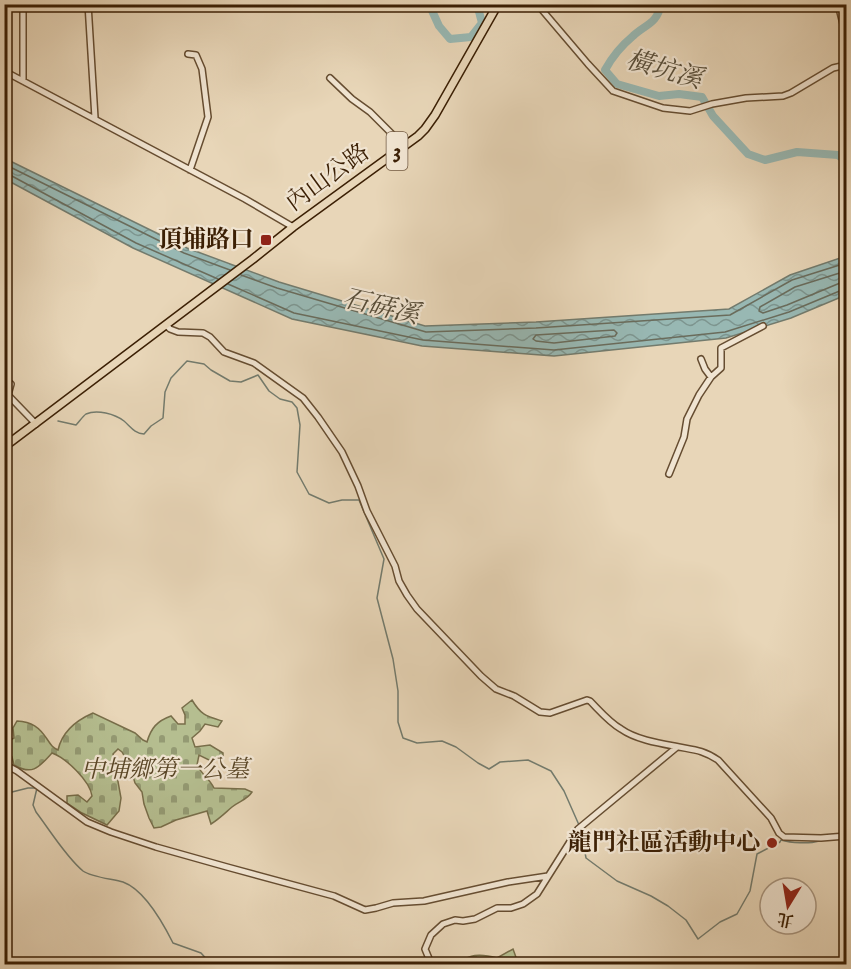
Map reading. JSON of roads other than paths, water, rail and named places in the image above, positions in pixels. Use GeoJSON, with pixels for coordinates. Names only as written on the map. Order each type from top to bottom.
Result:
{"type":"FeatureCollection","features":[{"type":"Feature","properties":{"kind":"main road","name":"內山公路"},"geometry":{"type":"LineString","coordinates":[[166,325],[425,129],[498,4]]}},
{"type":"Feature","properties":{"kind":"main road","name":"3"},"geometry":{"type":"LineString","coordinates":[[4,447],[166,325]]}},
{"type":"Feature","properties":{"kind":"street"},"geometry":{"type":"LineString","coordinates":[[23,4],[23,81]]}},
{"type":"Feature","properties":{"kind":"street"},"geometry":{"type":"LineString","coordinates":[[88,4],[95,118]]}},
{"type":"Feature","properties":{"kind":"street"},"geometry":{"type":"LineString","coordinates":[[537,4],[613,91],[663,108],[690,111],[712,104],[746,98],[783,96],[833,68],[846,65]]}},
{"type":"Feature","properties":{"kind":"street"},"geometry":{"type":"LineString","coordinates":[[838,4],[846,36]]}},
{"type":"Feature","properties":{"kind":"street"},"geometry":{"type":"LineString","coordinates":[[189,54],[196,55],[202,69],[208,117],[190,170]]}},
{"type":"Feature","properties":{"kind":"street"},"geometry":{"type":"LineString","coordinates":[[4,71],[95,118],[293,227]]}},
{"type":"Feature","properties":{"kind":"street"},"geometry":{"type":"LineString","coordinates":[[330,78],[370,112],[404,146]]}},
{"type":"Feature","properties":{"kind":"street"},"geometry":{"type":"LineString","coordinates":[[166,325],[178,332],[203,333],[224,352],[254,363],[303,398],[342,452],[407,595],[417,609],[496,689],[514,696],[540,712],[549,713],[590,700],[620,729],[676,747],[708,753],[718,760],[771,819],[783,837],[846,836]]}},
{"type":"Feature","properties":{"kind":"street"},"geometry":{"type":"LineString","coordinates":[[669,474],[684,437],[687,419],[699,395],[720,368],[722,347],[764,326]]}},
{"type":"Feature","properties":{"kind":"street"},"geometry":{"type":"LineString","coordinates":[[701,359],[711,377]]}},
{"type":"Feature","properties":{"kind":"street"},"geometry":{"type":"LineString","coordinates":[[4,379],[11,384],[8,395],[36,424]]}},
{"type":"Feature","properties":{"kind":"street"},"geometry":{"type":"LineString","coordinates":[[435,964],[430,961],[425,949],[431,935],[443,924],[455,920],[475,919],[497,908],[511,908],[524,904],[537,894],[580,827],[676,747]]}},
{"type":"Feature","properties":{"kind":"street"},"geometry":{"type":"LineString","coordinates":[[4,764],[87,822],[111,832],[186,856],[334,896],[365,909],[393,903],[424,901],[508,882],[548,876]]}},
{"type":"Feature","properties":{"kind":"water"},"geometry":{"type":"Polygon","coordinates":[[[4,158],[187,248],[279,282],[425,326],[536,322],[729,309],[790,275],[846,256],[846,295],[791,318],[726,338],[554,356],[422,346],[292,319],[133,248],[5,179],[4,158]]]}},
{"type":"Feature","properties":{"kind":"waterway","name":"橫坑溪"},"geometry":{"type":"LineString","coordinates":[[429,4],[439,26],[450,39],[471,37],[482,23],[477,4]]}},
{"type":"Feature","properties":{"kind":"waterway","name":"橫坑溪"},"geometry":{"type":"LineString","coordinates":[[661,4],[654,20],[625,44],[605,70],[617,84],[659,96],[679,94],[702,97],[713,116],[748,154],[765,160],[797,152],[838,155],[846,161]]}},
{"type":"Feature","properties":{"kind":"waterway"},"geometry":{"type":"LineString","coordinates":[[58,421],[76,425],[86,414],[100,412],[116,416],[135,431],[144,434],[163,418],[165,392],[171,378],[187,361],[204,364],[230,381],[241,382],[258,375],[269,391],[280,399],[292,402],[297,408],[300,425],[297,472],[309,494],[329,503],[359,500],[384,559],[377,598],[393,659],[398,691],[398,722],[403,738],[417,743],[442,741],[456,747],[489,769],[500,762],[528,760],[551,771],[564,791],[579,825]]}},
{"type":"Feature","properties":{"kind":"waterway"},"geometry":{"type":"LineString","coordinates":[[4,794],[37,788],[33,805],[36,812],[77,865],[91,875],[131,886],[152,908],[173,943],[201,953],[211,964]]}},
{"type":"Feature","properties":{"kind":"waterway"},"geometry":{"type":"LineString","coordinates":[[581,830],[586,858],[617,881],[668,906],[686,920],[698,939],[720,922],[737,914],[750,891],[757,854],[781,840],[800,843],[819,841]]}},
{"type":"Feature","properties":{"kind":"place","name":"頂埔路口"},"geometry":{"type":"Point","coordinates":[266,240]}},
{"type":"Feature","properties":{"kind":"place","name":"龍門社區活動中心"},"geometry":{"type":"Point","coordinates":[772,843]}},
{"type":"Feature","properties":{"kind":"water label","name":"石硦溪"},"geometry":{"type":"Point","coordinates":[381,307]}},
{"type":"Feature","properties":{"kind":"park label","name":"中埔鄉第一公墓"},"geometry":{"type":"Point","coordinates":[165,770]}}]}
